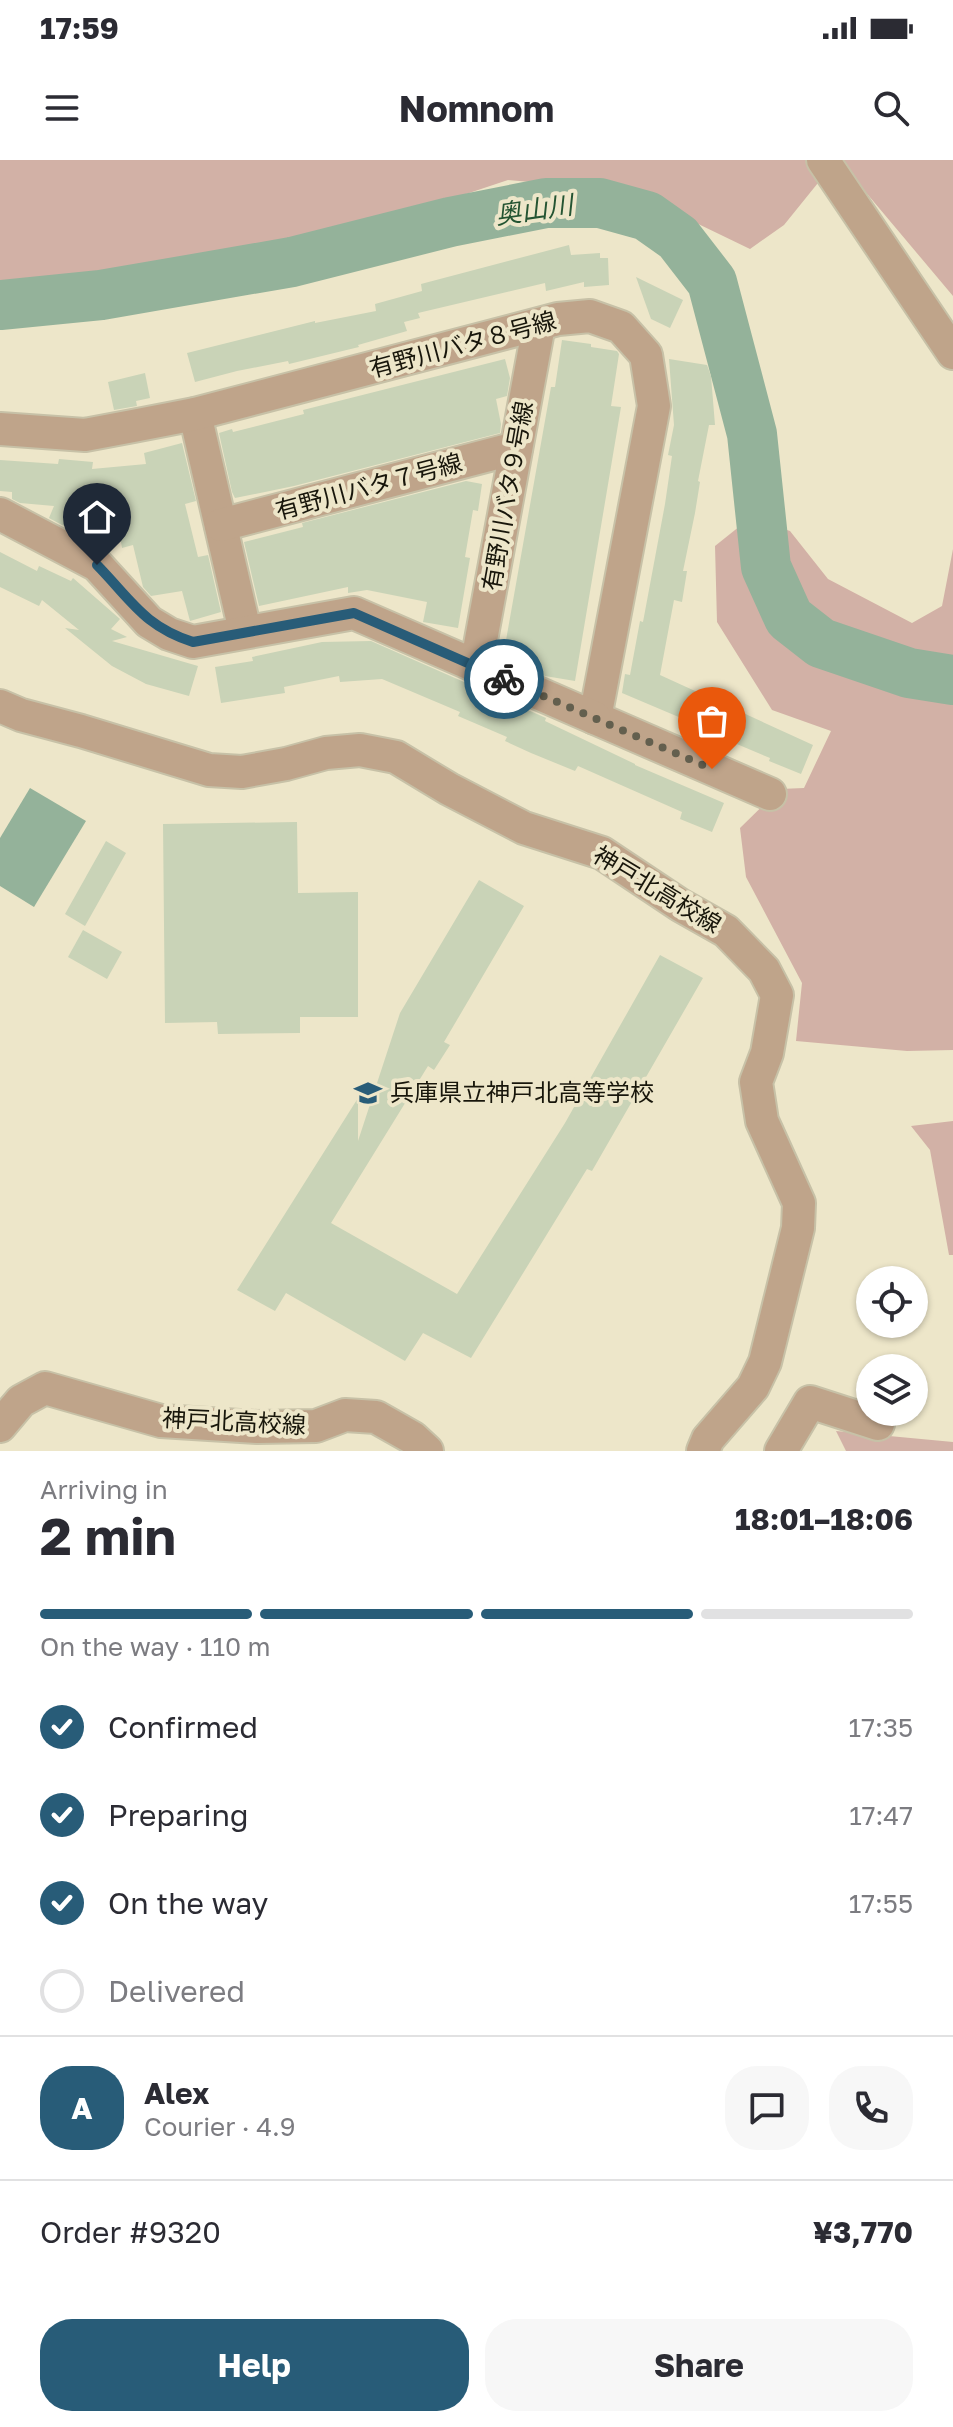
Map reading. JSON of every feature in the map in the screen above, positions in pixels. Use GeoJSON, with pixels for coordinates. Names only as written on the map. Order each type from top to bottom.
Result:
{"type":"FeatureCollection","features":[{"type":"Feature","properties":{"kind":"street"},"geometry":{"type":"LineString","coordinates":[[823,160],[953,353]]}},
{"type":"Feature","properties":{"kind":"street","name":"有野川バタ８号線"},"geometry":{"type":"LineString","coordinates":[[0,429],[85,435],[195,414],[558,319],[590,316],[621,327],[646,355],[654,406],[595,718]]}},
{"type":"Feature","properties":{"kind":"street","name":"有野川バタ９号線"},"geometry":{"type":"LineString","coordinates":[[476,667],[539,325]]}},
{"type":"Feature","properties":{"kind":"street"},"geometry":{"type":"LineString","coordinates":[[195,414],[245,631]]}},
{"type":"Feature","properties":{"kind":"street","name":"有野川バタ７号線"},"geometry":{"type":"LineString","coordinates":[[221,525],[516,448]]}},
{"type":"Feature","properties":{"kind":"street"},"geometry":{"type":"LineString","coordinates":[[0,514],[97,565],[149,622],[169,634],[193,642],[354,613],[770,794]]}},
{"type":"Feature","properties":{"kind":"street","name":"神戸北高校線"},"geometry":{"type":"LineString","coordinates":[[0,706],[21,715],[209,770],[242,772],[326,753],[360,750],[396,757],[524,828],[602,853],[680,905],[726,931],[764,970],[777,995],[767,1053],[756,1082],[762,1121],[799,1203],[798,1228],[765,1362],[753,1387],[708,1439],[703,1451]]}},
{"type":"Feature","properties":{"kind":"street","name":"神戸北高校線"},"geometry":{"type":"LineString","coordinates":[[0,1426],[21,1401],[45,1388],[231,1438],[316,1426],[345,1415],[376,1417],[413,1438],[427,1451]]}},
{"type":"Feature","properties":{"kind":"street"},"geometry":{"type":"LineString","coordinates":[[781,1451],[810,1402],[856,1417]]}},
{"type":"Feature","properties":{"kind":"shaded area"},"geometry":{"type":"Polygon","coordinates":[[[0,160],[817,160],[826,173],[784,225],[750,249],[690,220],[598,188],[508,180],[283,255],[33,294],[0,293],[0,160]]]}},
{"type":"Feature","properties":{"kind":"shaded area"},"geometry":{"type":"Polygon","coordinates":[[[835,160],[953,160],[953,296],[858,183],[835,160]]]}},
{"type":"Feature","properties":{"kind":"shaded area"},"geometry":{"type":"Polygon","coordinates":[[[750,518],[790,531],[828,579],[912,623],[942,606],[953,549],[953,1050],[907,1051],[796,1041],[802,983],[746,877],[740,828],[780,789],[804,788],[831,731],[772,710],[717,622],[715,546],[750,518]]]}},
{"type":"Feature","properties":{"kind":"shaded area"},"geometry":{"type":"Polygon","coordinates":[[[30,788],[86,821],[34,907],[0,886],[0,838],[30,788]]]}},
{"type":"Feature","properties":{"kind":"shaded area"},"geometry":{"type":"Polygon","coordinates":[[[953,1121],[953,1255],[949,1255],[930,1150],[911,1126],[953,1121]]]}},
{"type":"Feature","properties":{"kind":"shaded area"},"geometry":{"type":"Polygon","coordinates":[[[836,1431],[953,1442],[953,1451],[846,1451],[836,1431]]]}},
{"type":"Feature","properties":{"kind":"building"},"geometry":{"type":"Polygon","coordinates":[[[569,245],[571,255],[600,253],[600,258],[608,258],[609,285],[584,287],[584,282],[546,291],[545,283],[418,313],[420,318],[404,322],[407,331],[359,347],[195,382],[187,353],[315,321],[376,311],[375,304],[422,291],[421,284],[569,245]]]}},
{"type":"Feature","properties":{"kind":"building"},"geometry":{"type":"Polygon","coordinates":[[[636,277],[683,300],[670,328],[651,319],[636,277]]]}},
{"type":"Feature","properties":{"kind":"building"},"geometry":{"type":"Polygon","coordinates":[[[562,340],[591,344],[591,347],[617,351],[619,354],[611,406],[621,407],[575,681],[545,676],[503,657],[562,340]]]}},
{"type":"Feature","properties":{"kind":"building"},"geometry":{"type":"Polygon","coordinates":[[[505,359],[510,378],[507,396],[496,399],[500,433],[294,486],[235,498],[219,433],[304,414],[303,410],[505,359]]]}},
{"type":"Feature","properties":{"kind":"building"},"geometry":{"type":"Polygon","coordinates":[[[669,359],[707,365],[711,376],[715,425],[709,425],[683,571],[687,571],[682,602],[674,600],[660,675],[813,745],[801,774],[769,761],[770,758],[733,740],[622,693],[625,674],[630,675],[640,621],[643,622],[672,456],[668,455],[674,425],[669,359]]]}},
{"type":"Feature","properties":{"kind":"building"},"geometry":{"type":"Polygon","coordinates":[[[145,373],[150,398],[136,401],[137,406],[114,410],[108,382],[145,373]]]}},
{"type":"Feature","properties":{"kind":"building"},"geometry":{"type":"Polygon","coordinates":[[[182,443],[196,501],[185,504],[198,557],[208,555],[221,612],[190,621],[182,591],[151,596],[143,587],[133,545],[122,548],[120,536],[103,540],[62,525],[49,518],[54,506],[20,503],[12,499],[12,492],[0,491],[0,460],[58,464],[59,459],[93,462],[92,469],[146,464],[144,453],[182,443]]]}},
{"type":"Feature","properties":{"kind":"building"},"geometry":{"type":"Polygon","coordinates":[[[466,481],[482,484],[478,511],[473,510],[465,557],[470,558],[458,628],[423,622],[427,602],[367,590],[348,593],[348,587],[259,606],[244,542],[303,527],[302,523],[466,481]]]}},
{"type":"Feature","properties":{"kind":"building"},"geometry":{"type":"Polygon","coordinates":[[[0,552],[37,571],[39,566],[71,581],[73,578],[120,619],[111,629],[127,637],[112,641],[198,666],[189,696],[146,684],[112,666],[65,628],[79,630],[42,600],[39,606],[0,587],[0,552]]]}},
{"type":"Feature","properties":{"kind":"building"},"geometry":{"type":"Polygon","coordinates":[[[371,641],[546,718],[545,721],[635,765],[724,803],[712,832],[680,819],[682,812],[578,766],[575,771],[531,753],[505,741],[507,737],[458,716],[460,712],[382,679],[340,682],[339,676],[284,687],[285,693],[221,703],[215,667],[253,661],[252,657],[322,642],[371,641]]]}},
{"type":"Feature","properties":{"kind":"building"},"geometry":{"type":"Polygon","coordinates":[[[297,822],[298,893],[358,892],[358,1017],[300,1017],[300,1033],[218,1034],[217,1022],[165,1023],[163,824],[297,822]]]}},
{"type":"Feature","properties":{"kind":"building"},"geometry":{"type":"Polygon","coordinates":[[[106,841],[126,853],[85,926],[65,914],[106,841]]]}},
{"type":"Feature","properties":{"kind":"building"},"geometry":{"type":"Polygon","coordinates":[[[479,880],[524,906],[444,1042],[450,1045],[434,1070],[428,1066],[331,1223],[457,1294],[565,1123],[660,955],[703,978],[592,1171],[587,1169],[471,1358],[423,1333],[405,1361],[286,1293],[275,1311],[237,1290],[358,1098],[358,1141],[400,1013],[479,880]]]}},
{"type":"Feature","properties":{"kind":"building"},"geometry":{"type":"Polygon","coordinates":[[[83,930],[122,952],[107,979],[68,957],[83,930]]]}},
{"type":"Feature","properties":{"kind":"waterway","name":"奥山川"},"geometry":{"type":"LineString","coordinates":[[0,305],[101,295],[292,262],[450,222],[546,203],[600,203],[647,216],[678,238],[712,282],[752,434],[766,567],[789,618],[821,643],[909,673],[953,680]]}},
{"type":"Feature","properties":{"kind":"way so far"},"geometry":{"type":"LineString","coordinates":[[504,679],[712,769]]}},
{"type":"Feature","properties":{"kind":"place","name":"兵庫県立神戸北高等学校"},"geometry":{"type":"Point","coordinates":[368,1093]}},
{"type":"Feature","properties":{"kind":"route"},"geometry":{"type":"LineString","coordinates":[[97,565],[149,622],[169,634],[193,642],[354,613],[504,679]]}}]}
